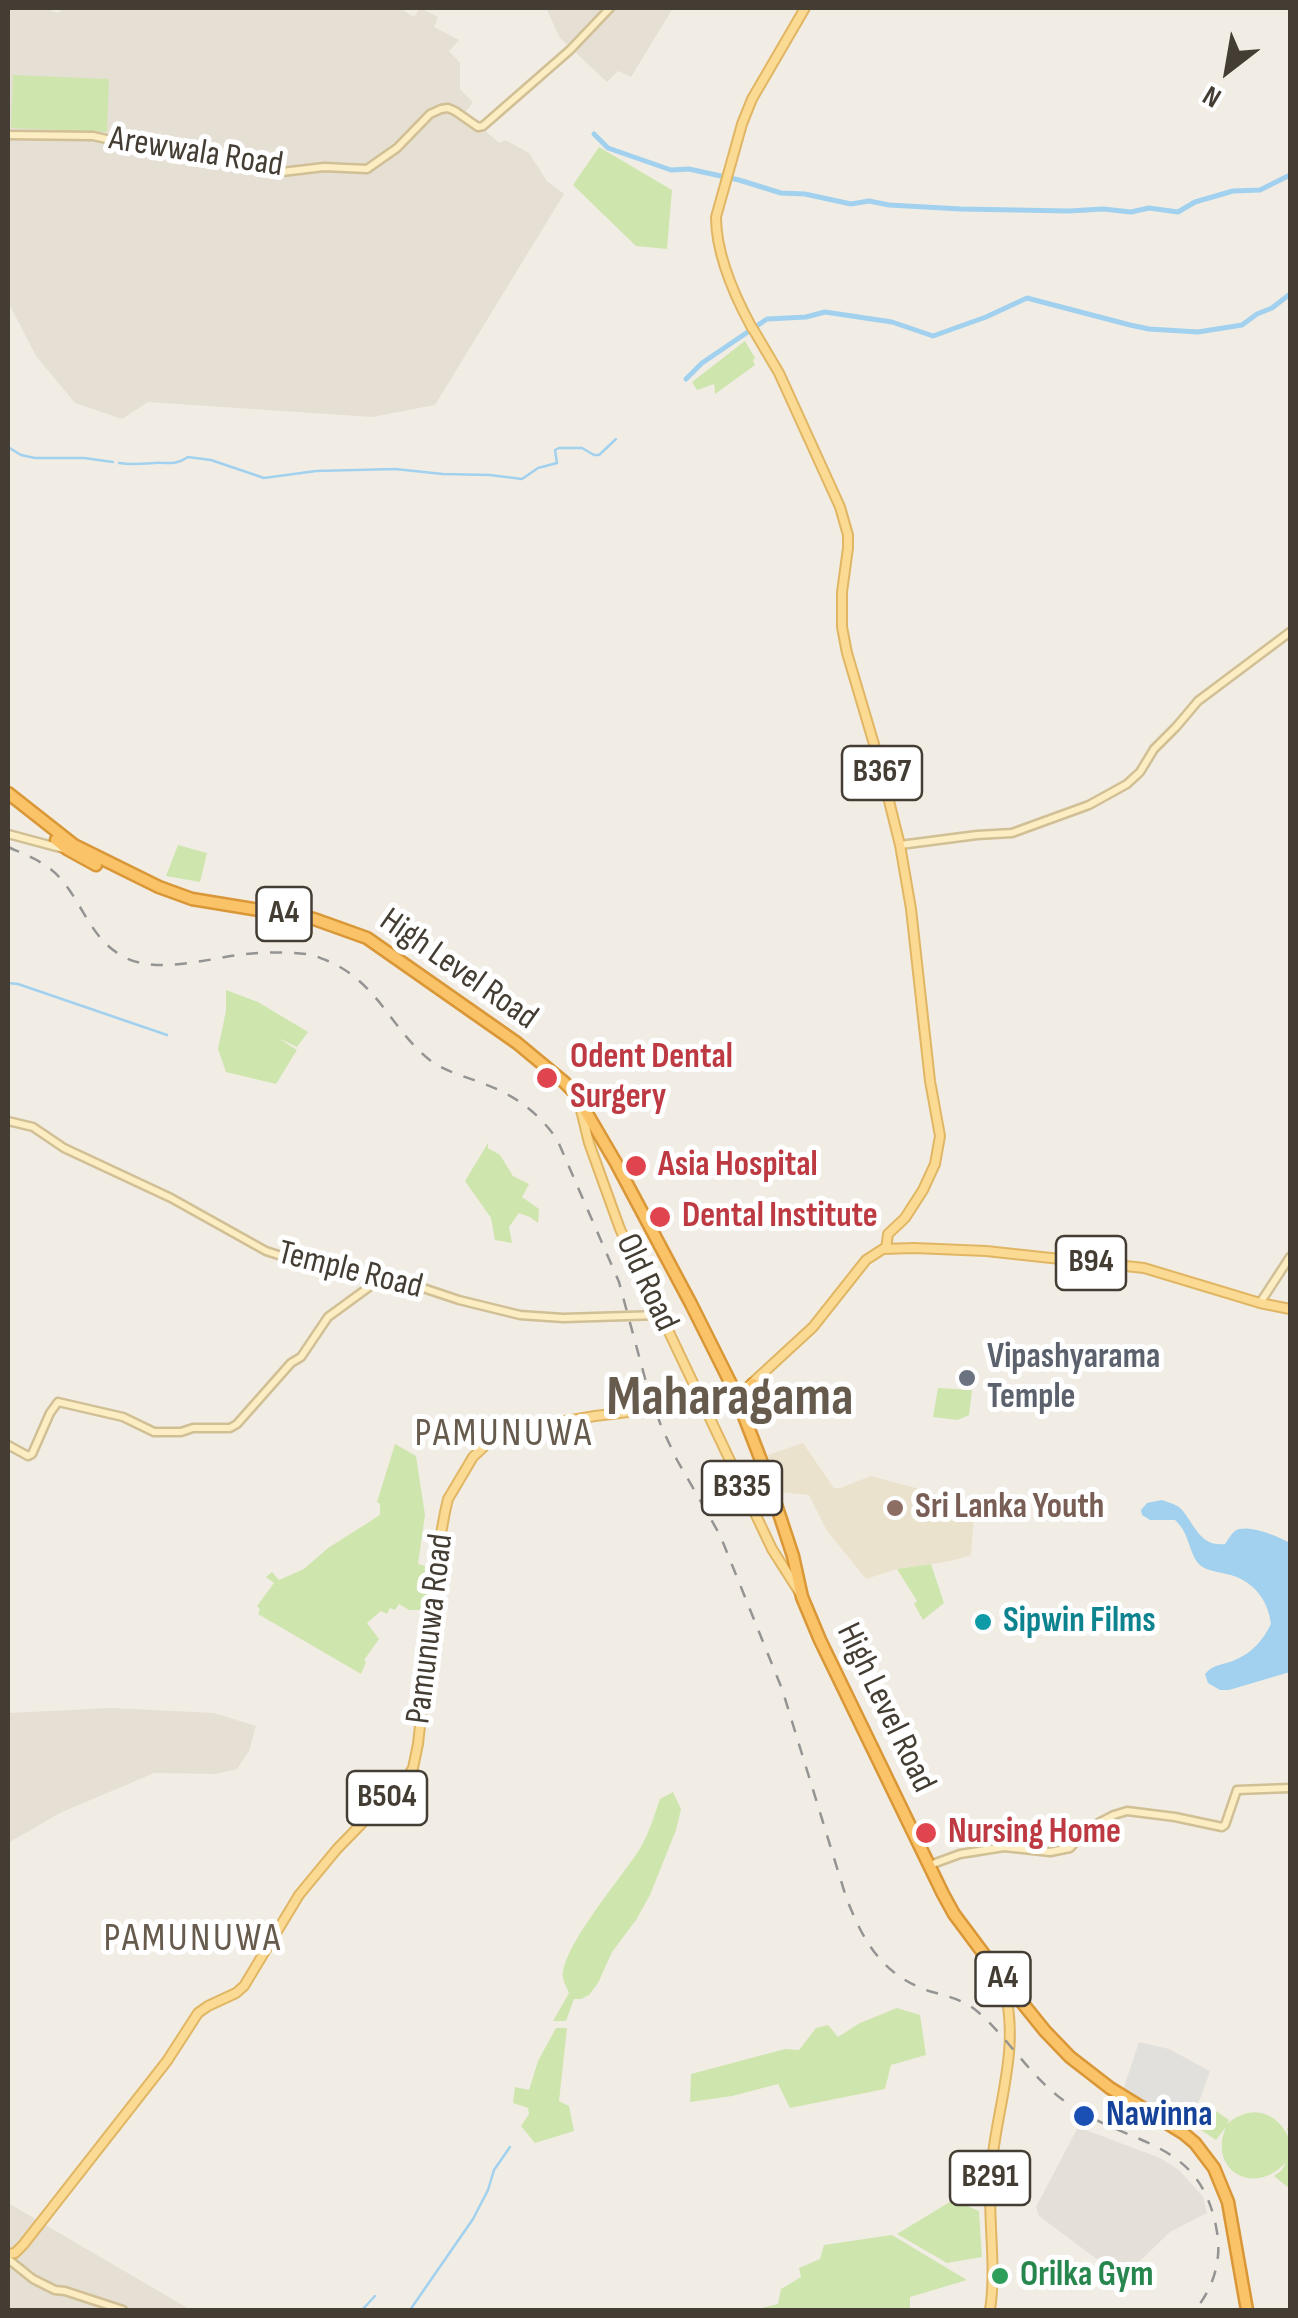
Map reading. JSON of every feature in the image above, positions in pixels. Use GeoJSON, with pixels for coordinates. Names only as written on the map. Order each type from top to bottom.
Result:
{"type":"FeatureCollection","features":[{"type":"Feature","properties":{"kind":"highway","name":"High Level Road"},"geometry":{"type":"LineString","coordinates":[[8,797],[70,847],[110,872],[174,900],[316,926],[355,939],[546,1066],[580,1101],[743,1410],[793,1556],[802,1597],[836,1675],[954,1914],[1045,2031],[1079,2065],[1184,2133],[1210,2160],[1228,2202],[1247,2310]]}},
{"type":"Feature","properties":{"kind":"highway"},"geometry":{"type":"LineString","coordinates":[[725,1372],[754,1381],[743,1410]]}},
{"type":"Feature","properties":{"kind":"main road","name":"B367"},"geometry":{"type":"LineString","coordinates":[[805,8],[752,99],[716,217],[728,277],[788,391],[846,526],[842,627],[900,845],[940,1136],[928,1179],[911,1210],[888,1234],[886,1248]]}},
{"type":"Feature","properties":{"kind":"main road","name":"Old Road"},"geometry":{"type":"LineString","coordinates":[[580,1101],[589,1143],[620,1229],[772,1549],[802,1597]]}},
{"type":"Feature","properties":{"kind":"main road"},"geometry":{"type":"LineString","coordinates":[[589,1143],[594,1136],[601,1138]]}},
{"type":"Feature","properties":{"kind":"main road"},"geometry":{"type":"LineString","coordinates":[[896,1248],[897,1227]]}},
{"type":"Feature","properties":{"kind":"main road"},"geometry":{"type":"LineString","coordinates":[[735,1393],[785,1355],[813,1327],[866,1260],[886,1248]]}},
{"type":"Feature","properties":{"kind":"main road","name":"B94"},"geometry":{"type":"LineString","coordinates":[[886,1248],[986,1252],[1144,1268],[1260,1304],[1290,1309]]}},
{"type":"Feature","properties":{"kind":"main road","name":"Pamunuwa Road"},"geometry":{"type":"LineString","coordinates":[[8,2257],[23,2245],[167,2061],[198,2013],[244,1986],[299,1895],[408,1776],[416,1754],[420,1706],[436,1624],[438,1550],[445,1512],[448,1499],[473,1456],[506,1432],[702,1402]]}},
{"type":"Feature","properties":{"kind":"main road"},"geometry":{"type":"LineString","coordinates":[[742,1488],[751,1490],[764,1483],[766,1473]]}},
{"type":"Feature","properties":{"kind":"main road","name":"B291"},"geometry":{"type":"LineString","coordinates":[[990,2310],[990,2172],[1011,2049],[1007,1996],[1000,1976]]}},
{"type":"Feature","properties":{"kind":"street","name":"Arewwala Road"},"geometry":{"type":"LineString","coordinates":[[8,135],[94,136],[276,172],[324,167],[367,169],[440,109],[448,108],[478,127],[483,126],[570,50],[610,8]]}},
{"type":"Feature","properties":{"kind":"street"},"geometry":{"type":"LineString","coordinates":[[900,845],[1012,833],[1089,805],[1127,784],[1198,700],[1290,632]]}},
{"type":"Feature","properties":{"kind":"street"},"geometry":{"type":"LineString","coordinates":[[8,834],[55,848],[70,847]]}},
{"type":"Feature","properties":{"kind":"street","name":"Temple Road"},"geometry":{"type":"LineString","coordinates":[[8,1122],[34,1127],[64,1148],[166,1195],[266,1251],[340,1275],[405,1282],[520,1315],[660,1316]]}},
{"type":"Feature","properties":{"kind":"street"},"geometry":{"type":"LineString","coordinates":[[1260,1304],[1290,1257]]}},
{"type":"Feature","properties":{"kind":"street"},"geometry":{"type":"LineString","coordinates":[[8,1445],[28,1456],[32,1454],[58,1402],[123,1417],[154,1432],[230,1428],[301,1356],[328,1317],[380,1279]]}},
{"type":"Feature","properties":{"kind":"street"},"geometry":{"type":"LineString","coordinates":[[930,1866],[960,1854],[1004,1846],[1050,1852],[1070,1848],[1089,1828],[1127,1811],[1222,1827],[1238,1790],[1290,1788]]}},
{"type":"Feature","properties":{"kind":"street"},"geometry":{"type":"LineString","coordinates":[[8,2257],[33,2279],[55,2290],[123,2310]]}},
{"type":"Feature","properties":{"kind":"shaded area"},"geometry":{"type":"Polygon","coordinates":[[[8,8],[44,8],[58,13],[63,8],[399,8],[414,17],[420,8],[438,17],[434,27],[459,40],[449,51],[460,63],[460,89],[473,102],[465,113],[499,143],[505,140],[529,153],[547,181],[564,194],[435,405],[372,417],[148,402],[122,419],[75,403],[36,356],[8,302],[8,8]]]}},
{"type":"Feature","properties":{"kind":"shaded area"},"geometry":{"type":"Polygon","coordinates":[[[546,8],[673,8],[631,77],[618,71],[607,82],[560,38],[546,8]]]}},
{"type":"Feature","properties":{"kind":"shaded area","name":"Sri Lanka Youth"},"geometry":{"type":"Polygon","coordinates":[[[803,1443],[834,1488],[871,1476],[975,1504],[971,1555],[866,1579],[827,1531],[809,1495],[780,1492],[768,1455],[803,1443]]]}},
{"type":"Feature","properties":{"kind":"shaded area"},"geometry":{"type":"Polygon","coordinates":[[[112,1708],[214,1713],[256,1726],[249,1751],[237,1769],[216,1774],[154,1773],[60,1813],[8,1843],[8,1713],[112,1708]]]}},
{"type":"Feature","properties":{"kind":"shaded area"},"geometry":{"type":"Polygon","coordinates":[[[1139,2042],[1169,2049],[1210,2071],[1187,2121],[1153,2108],[1123,2090],[1139,2042]]]}},
{"type":"Feature","properties":{"kind":"shaded area"},"geometry":{"type":"Polygon","coordinates":[[[1078,2127],[1160,2158],[1179,2170],[1203,2197],[1207,2213],[1170,2232],[1141,2260],[1118,2275],[1039,2216],[1036,2207],[1078,2127]]]}},
{"type":"Feature","properties":{"kind":"shaded area"},"geometry":{"type":"Polygon","coordinates":[[[8,2203],[131,2275],[191,2310],[8,2310],[8,2203]]]}},
{"type":"Feature","properties":{"kind":"green space"},"geometry":{"type":"Polygon","coordinates":[[[13,75],[109,79],[107,132],[11,128],[13,75]]]}},
{"type":"Feature","properties":{"kind":"green space"},"geometry":{"type":"Polygon","coordinates":[[[599,147],[672,190],[667,249],[636,246],[573,185],[599,147]]]}},
{"type":"Feature","properties":{"kind":"green space"},"geometry":{"type":"Polygon","coordinates":[[[745,341],[755,365],[715,394],[714,384],[697,390],[692,382],[745,341]]]}},
{"type":"Feature","properties":{"kind":"green space"},"geometry":{"type":"Polygon","coordinates":[[[178,845],[207,853],[200,882],[166,876],[178,845]]]}},
{"type":"Feature","properties":{"kind":"green space"},"geometry":{"type":"Polygon","coordinates":[[[226,990],[258,1002],[308,1032],[297,1047],[278,1038],[297,1050],[276,1084],[226,1072],[218,1049],[226,990]]]}},
{"type":"Feature","properties":{"kind":"green space"},"geometry":{"type":"Polygon","coordinates":[[[488,1143],[488,1148],[500,1155],[513,1176],[529,1184],[522,1197],[539,1209],[538,1223],[519,1213],[509,1227],[512,1243],[495,1240],[491,1218],[465,1181],[488,1143]]]}},
{"type":"Feature","properties":{"kind":"green space"},"geometry":{"type":"Polygon","coordinates":[[[938,1388],[972,1390],[969,1415],[958,1420],[933,1417],[938,1388]]]}},
{"type":"Feature","properties":{"kind":"green space"},"geometry":{"type":"Polygon","coordinates":[[[395,1444],[416,1456],[425,1515],[418,1564],[429,1567],[426,1610],[409,1610],[399,1604],[387,1614],[381,1611],[367,1623],[379,1639],[364,1660],[361,1674],[258,1614],[257,1606],[274,1583],[266,1577],[272,1572],[279,1580],[304,1569],[328,1548],[380,1515],[377,1502],[395,1444]]]}},
{"type":"Feature","properties":{"kind":"green space"},"geometry":{"type":"Polygon","coordinates":[[[931,1564],[944,1603],[923,1620],[914,1604],[917,1601],[897,1569],[931,1564]]]}},
{"type":"Feature","properties":{"kind":"green space"},"geometry":{"type":"Polygon","coordinates":[[[673,1792],[681,1809],[650,1895],[589,1995],[574,1999],[566,2021],[553,2021],[569,1993],[563,1978],[571,1950],[639,1850],[660,1799],[673,1792]]]}},
{"type":"Feature","properties":{"kind":"green space"},"geometry":{"type":"Polygon","coordinates":[[[897,2008],[920,2015],[926,2055],[891,2065],[885,2089],[790,2108],[778,2084],[690,2102],[691,2074],[785,2049],[799,2050],[816,2028],[828,2025],[838,2037],[897,2008]]]}},
{"type":"Feature","properties":{"kind":"green space"},"geometry":{"type":"Polygon","coordinates":[[[556,2028],[567,2028],[559,2101],[569,2106],[574,2131],[535,2143],[521,2126],[529,2114],[528,2108],[513,2103],[515,2087],[529,2090],[538,2061],[556,2028]]]}},
{"type":"Feature","properties":{"kind":"green space"},"geometry":{"type":"Polygon","coordinates":[[[1206,2104],[1229,2120],[1227,2124],[1253,2112],[1277,2121],[1289,2138],[1287,2128],[1290,2129],[1290,2189],[1274,2176],[1286,2162],[1261,2178],[1237,2174],[1228,2166],[1222,2142],[1226,2127],[1216,2140],[1192,2124],[1206,2104]]]}},
{"type":"Feature","properties":{"kind":"green space"},"geometry":{"type":"Polygon","coordinates":[[[953,2200],[979,2211],[982,2257],[947,2263],[897,2234],[953,2200]]]}},
{"type":"Feature","properties":{"kind":"green space"},"geometry":{"type":"Polygon","coordinates":[[[892,2235],[967,2280],[910,2297],[910,2310],[754,2310],[778,2304],[781,2289],[801,2277],[799,2268],[820,2259],[824,2245],[892,2235]]]}},
{"type":"Feature","properties":{"kind":"water"},"geometry":{"type":"Polygon","coordinates":[[[1162,1500],[1181,1509],[1210,1542],[1225,1544],[1235,1531],[1247,1529],[1290,1543],[1290,1672],[1229,1690],[1208,1683],[1208,1671],[1241,1657],[1256,1645],[1271,1624],[1269,1615],[1251,1585],[1200,1565],[1175,1520],[1150,1520],[1142,1515],[1147,1503],[1162,1500]]]}},
{"type":"Feature","properties":{"kind":"waterway"},"geometry":{"type":"LineString","coordinates":[[594,134],[608,148],[671,170],[689,169],[781,193],[851,204],[869,201],[961,209],[1131,212],[1149,208],[1178,212],[1195,202],[1233,191],[1260,190],[1290,175]]}},
{"type":"Feature","properties":{"kind":"waterway"},"geometry":{"type":"LineString","coordinates":[[686,379],[702,363],[767,319],[825,312],[892,322],[933,336],[1027,298],[1149,329],[1198,332],[1242,325],[1290,294]]}},
{"type":"Feature","properties":{"kind":"waterway"},"geometry":{"type":"LineString","coordinates":[[119,463],[171,463],[188,457],[211,460],[264,478],[316,471],[395,469],[522,479],[538,468],[557,463],[555,450],[559,448],[582,448],[599,455],[616,439]]}},
{"type":"Feature","properties":{"kind":"waterway"},"geometry":{"type":"LineString","coordinates":[[8,447],[35,458],[113,462]]}},
{"type":"Feature","properties":{"kind":"waterway"},"geometry":{"type":"LineString","coordinates":[[8,983],[167,1035]]}},
{"type":"Feature","properties":{"kind":"waterway"},"geometry":{"type":"LineString","coordinates":[[410,2310],[473,2219],[494,2170],[510,2147]]}},
{"type":"Feature","properties":{"kind":"waterway"},"geometry":{"type":"LineString","coordinates":[[362,2310],[375,2296]]}},
{"type":"Feature","properties":{"kind":"railway"},"geometry":{"type":"LineString","coordinates":[[8,847],[54,872],[104,942],[139,963],[185,964],[246,954],[284,953],[310,954],[328,961],[360,982],[431,1061],[513,1098],[549,1129],[557,1139],[619,1282],[661,1426],[720,1535],[782,1689],[846,1897],[867,1942],[899,1976],[978,2012],[1063,2100],[1158,2148],[1195,2177],[1208,2200],[1218,2243],[1215,2274],[1195,2310]]}},
{"type":"Feature","properties":{"kind":"place","name":"Odent Dental Surgery"},"geometry":{"type":"Point","coordinates":[547,1078]}},
{"type":"Feature","properties":{"kind":"place","name":"Asia Hospital"},"geometry":{"type":"Point","coordinates":[636,1166]}},
{"type":"Feature","properties":{"kind":"place","name":"Dental Institute"},"geometry":{"type":"Point","coordinates":[660,1217]}},
{"type":"Feature","properties":{"kind":"place","name":"Vipashyarama Temple"},"geometry":{"type":"Point","coordinates":[967,1378]}},
{"type":"Feature","properties":{"kind":"place","name":"Sri Lanka Youth"},"geometry":{"type":"Point","coordinates":[895,1508]}},
{"type":"Feature","properties":{"kind":"place","name":"Sipwin Films"},"geometry":{"type":"Point","coordinates":[983,1622]}},
{"type":"Feature","properties":{"kind":"place","name":"Nursing Home"},"geometry":{"type":"Point","coordinates":[926,1833]}},
{"type":"Feature","properties":{"kind":"place","name":"Nawinna"},"geometry":{"type":"Point","coordinates":[1084,2116]}},
{"type":"Feature","properties":{"kind":"place","name":"Orilka Gym"},"geometry":{"type":"Point","coordinates":[1000,2276]}},
{"type":"Feature","properties":{"kind":"district","name":"Maharagama"},"geometry":{"type":"Point","coordinates":[730,1400]}},
{"type":"Feature","properties":{"kind":"district","name":"PAMUNUWA"},"geometry":{"type":"Point","coordinates":[504,1435]}},
{"type":"Feature","properties":{"kind":"district","name":"PAMUNUWA"},"geometry":{"type":"Point","coordinates":[193,1940]}}]}
